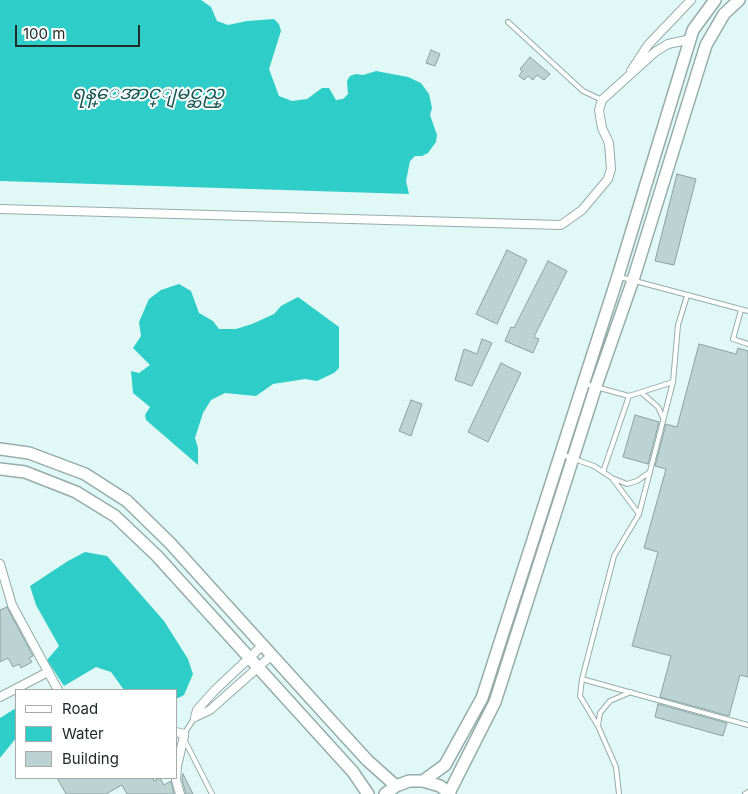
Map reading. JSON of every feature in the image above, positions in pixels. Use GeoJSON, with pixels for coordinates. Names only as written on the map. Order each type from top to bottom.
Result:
{"type":"FeatureCollection","features":[{"type":"Feature","properties":{"kind":"street"},"geometry":{"type":"LineString","coordinates":[[629,75],[640,55],[691,0]]}},
{"type":"Feature","properties":{"kind":"street"},"geometry":{"type":"LineString","coordinates":[[423,781],[445,765],[482,698],[618,276],[693,30],[715,0]]}},
{"type":"Feature","properties":{"kind":"street"},"geometry":{"type":"LineString","coordinates":[[386,794],[396,786],[409,781],[423,781],[440,786],[450,793],[495,702],[706,45],[724,14],[739,0]]}},
{"type":"Feature","properties":{"kind":"street"},"geometry":{"type":"LineString","coordinates":[[0,208],[561,225],[582,210],[608,179],[611,169],[610,143],[602,128],[599,110],[602,100],[629,75],[668,44],[691,39]]}},
{"type":"Feature","properties":{"kind":"street"},"geometry":{"type":"LineString","coordinates":[[0,449],[29,453],[85,474],[127,501],[170,543],[367,760],[396,786]]}},
{"type":"Feature","properties":{"kind":"street"},"geometry":{"type":"LineString","coordinates":[[0,469],[25,472],[76,492],[115,516],[157,556],[352,772],[368,794]]}},
{"type":"Feature","properties":{"kind":"street"},"geometry":{"type":"LineString","coordinates":[[0,564],[12,605],[57,689]]}},
{"type":"Feature","properties":{"kind":"street"},"geometry":{"type":"LineString","coordinates":[[195,717],[203,702],[263,645]]}},
{"type":"Feature","properties":{"kind":"street"},"geometry":{"type":"LineString","coordinates":[[195,717],[210,710],[272,655]]}},
{"type":"Feature","properties":{"kind":"street"},"geometry":{"type":"LineString","coordinates":[[15,689],[48,672]]}},
{"type":"Feature","properties":{"kind":"street"},"geometry":{"type":"LineString","coordinates":[[0,697],[15,689]]}},
{"type":"Feature","properties":{"kind":"street"},"geometry":{"type":"LineString","coordinates":[[178,755],[182,734]]}},
{"type":"Feature","properties":{"kind":"street"},"geometry":{"type":"LineString","coordinates":[[176,779],[180,794]]}},
{"type":"Feature","properties":{"kind":"lane"},"geometry":{"type":"LineString","coordinates":[[508,22],[583,91],[602,100]]}},
{"type":"Feature","properties":{"kind":"lane"},"geometry":{"type":"LineString","coordinates":[[618,276],[748,311]]}},
{"type":"Feature","properties":{"kind":"lane"},"geometry":{"type":"LineString","coordinates":[[619,794],[616,767],[598,726],[580,696],[582,678],[614,556],[639,514],[673,382],[678,325],[687,296]]}},
{"type":"Feature","properties":{"kind":"lane"},"geometry":{"type":"LineString","coordinates":[[741,310],[733,339],[748,344]]}},
{"type":"Feature","properties":{"kind":"lane"},"geometry":{"type":"LineString","coordinates":[[583,383],[629,396],[673,382]]}},
{"type":"Feature","properties":{"kind":"lane"},"geometry":{"type":"LineString","coordinates":[[642,393],[658,407],[663,418]]}},
{"type":"Feature","properties":{"kind":"lane"},"geometry":{"type":"LineString","coordinates":[[603,472],[629,396]]}},
{"type":"Feature","properties":{"kind":"lane"},"geometry":{"type":"LineString","coordinates":[[560,454],[574,457],[627,484],[637,481],[650,472]]}},
{"type":"Feature","properties":{"kind":"lane"},"geometry":{"type":"LineString","coordinates":[[612,478],[639,514]]}},
{"type":"Feature","properties":{"kind":"lane"},"geometry":{"type":"LineString","coordinates":[[582,678],[748,725]]}},
{"type":"Feature","properties":{"kind":"lane"},"geometry":{"type":"LineString","coordinates":[[598,726],[600,713],[610,701],[631,692]]}},
{"type":"Feature","properties":{"kind":"lane"},"geometry":{"type":"LineString","coordinates":[[195,717],[182,734],[185,744],[212,794]]}},
{"type":"Feature","properties":{"kind":"water","name":"ရန္ေအာင္ျမင္ဆည္"},"geometry":{"type":"Polygon","coordinates":[[[0,0],[201,0],[211,7],[217,21],[228,25],[247,21],[274,19],[279,24],[281,31],[269,69],[279,96],[292,101],[307,99],[322,88],[329,88],[336,100],[343,99],[348,94],[347,81],[350,76],[376,71],[408,77],[421,83],[429,94],[432,108],[430,115],[437,135],[436,142],[428,153],[422,156],[415,156],[410,161],[406,181],[409,194],[0,181],[0,0]]]}},
{"type":"Feature","properties":{"kind":"water"},"geometry":{"type":"Polygon","coordinates":[[[179,284],[191,291],[199,313],[213,321],[219,329],[236,329],[252,324],[274,314],[281,306],[298,297],[339,327],[339,368],[334,373],[317,381],[305,379],[273,384],[256,396],[225,393],[211,400],[203,413],[195,438],[198,448],[198,465],[146,420],[145,415],[150,407],[133,393],[131,371],[139,373],[150,365],[133,348],[141,336],[139,322],[149,299],[161,290],[179,284]]]}},
{"type":"Feature","properties":{"kind":"water"},"geometry":{"type":"Polygon","coordinates":[[[85,552],[107,556],[164,621],[188,659],[193,674],[184,695],[178,698],[178,689],[123,689],[111,672],[96,667],[64,686],[47,660],[59,646],[36,605],[30,586],[85,552]]]}},
{"type":"Feature","properties":{"kind":"water"},"geometry":{"type":"Polygon","coordinates":[[[15,709],[15,739],[0,758],[0,718],[15,709]]]}},
{"type":"Feature","properties":{"kind":"building"},"geometry":{"type":"Polygon","coordinates":[[[431,50],[440,54],[435,66],[426,63],[431,50]]]}},
{"type":"Feature","properties":{"kind":"building"},"geometry":{"type":"Polygon","coordinates":[[[530,57],[550,74],[544,80],[537,75],[533,80],[528,76],[524,80],[519,76],[522,71],[520,69],[530,57]]]}},
{"type":"Feature","properties":{"kind":"building"},"geometry":{"type":"Polygon","coordinates":[[[677,174],[696,179],[674,265],[655,261],[677,174]]]}},
{"type":"Feature","properties":{"kind":"building"},"geometry":{"type":"Polygon","coordinates":[[[507,250],[527,260],[497,324],[476,314],[507,250]]]}},
{"type":"Feature","properties":{"kind":"building"},"geometry":{"type":"Polygon","coordinates":[[[548,261],[567,271],[534,337],[539,339],[533,353],[505,341],[511,327],[514,328],[548,261]]]}},
{"type":"Feature","properties":{"kind":"building"},"geometry":{"type":"Polygon","coordinates":[[[482,339],[492,343],[472,386],[455,380],[464,349],[477,354],[482,339]]]}},
{"type":"Feature","properties":{"kind":"building"},"geometry":{"type":"Polygon","coordinates":[[[699,344],[736,354],[738,348],[748,351],[748,677],[740,675],[729,716],[660,697],[671,656],[632,646],[658,552],[644,548],[666,469],[655,466],[666,424],[677,427],[699,344]]]}},
{"type":"Feature","properties":{"kind":"building"},"geometry":{"type":"Polygon","coordinates":[[[501,363],[521,373],[488,442],[468,432],[501,363]]]}},
{"type":"Feature","properties":{"kind":"building"},"geometry":{"type":"Polygon","coordinates":[[[411,400],[422,404],[411,436],[399,431],[411,400]]]}},
{"type":"Feature","properties":{"kind":"building"},"geometry":{"type":"Polygon","coordinates":[[[635,415],[659,422],[648,464],[623,457],[635,415]]]}},
{"type":"Feature","properties":{"kind":"building"},"geometry":{"type":"Polygon","coordinates":[[[7,607],[33,656],[29,658],[32,662],[21,668],[19,664],[13,667],[8,658],[0,662],[0,610],[7,607]]]}},
{"type":"Feature","properties":{"kind":"building"},"geometry":{"type":"Polygon","coordinates":[[[658,704],[727,723],[723,736],[655,717],[658,704]]]}},
{"type":"Feature","properties":{"kind":"building"},"geometry":{"type":"Polygon","coordinates":[[[183,774],[193,794],[186,794],[182,779],[183,774]]]}},
{"type":"Feature","properties":{"kind":"building"},"geometry":{"type":"Polygon","coordinates":[[[58,779],[153,779],[154,781],[161,779],[164,785],[171,781],[174,794],[127,794],[122,785],[106,794],[66,794],[58,779]]]}}]}
